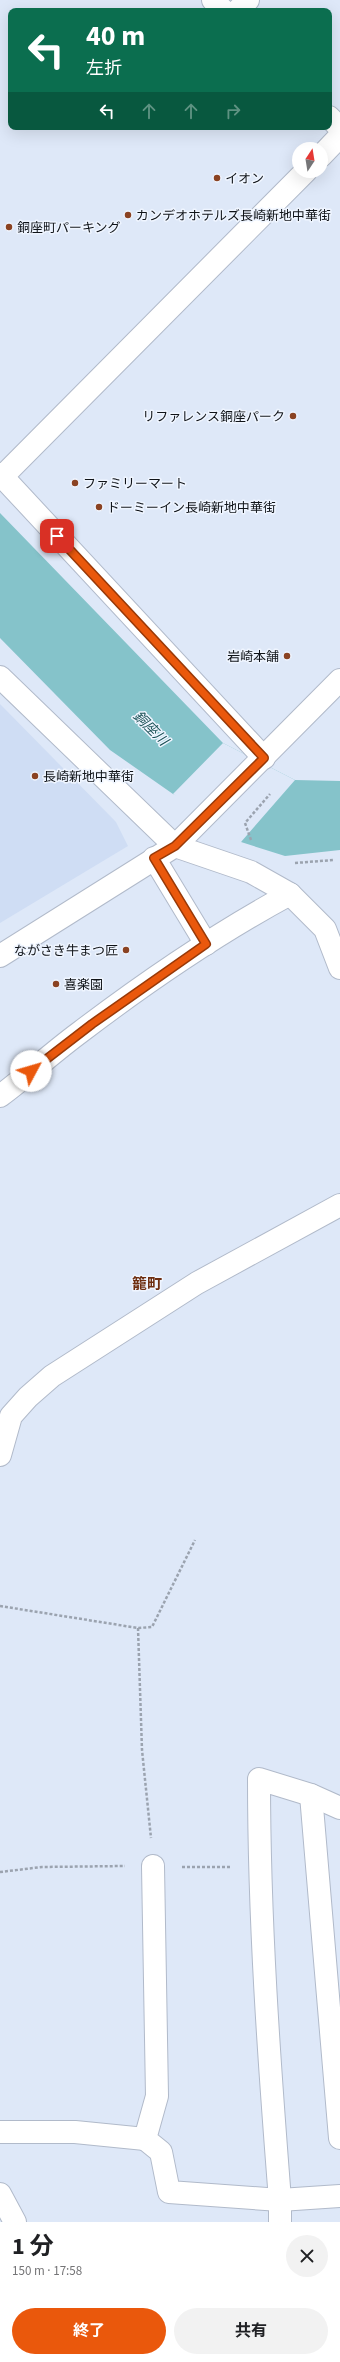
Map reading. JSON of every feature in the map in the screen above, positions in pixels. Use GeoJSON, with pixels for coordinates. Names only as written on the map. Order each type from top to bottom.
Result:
{"type":"FeatureCollection","features":[{"type":"Feature","properties":{"kind":"street"},"geometry":{"type":"LineString","coordinates":[[213,0],[221,8]]}},
{"type":"Feature","properties":{"kind":"street"},"geometry":{"type":"LineString","coordinates":[[240,8],[248,0]]}},
{"type":"Feature","properties":{"kind":"street"},"geometry":{"type":"LineString","coordinates":[[332,120],[340,128]]}},
{"type":"Feature","properties":{"kind":"street"},"geometry":{"type":"LineString","coordinates":[[328,149],[340,136]]}},
{"type":"Feature","properties":{"kind":"street"},"geometry":{"type":"LineString","coordinates":[[264,758],[1,477],[299,178]]}},
{"type":"Feature","properties":{"kind":"street"},"geometry":{"type":"LineString","coordinates":[[0,677],[175,846],[251,872],[290,894],[325,929],[340,968]]}},
{"type":"Feature","properties":{"kind":"street"},"geometry":{"type":"LineString","coordinates":[[0,956],[175,846],[340,680]]}},
{"type":"Feature","properties":{"kind":"street"},"geometry":{"type":"LineString","coordinates":[[154,858],[206,944]]}},
{"type":"Feature","properties":{"kind":"street"},"geometry":{"type":"LineString","coordinates":[[0,1096],[79,1033],[206,944],[290,894]]}},
{"type":"Feature","properties":{"kind":"street"},"geometry":{"type":"LineString","coordinates":[[0,1454],[11,1416],[28,1397],[52,1376],[196,1283],[340,1206]]}},
{"type":"Feature","properties":{"kind":"street"},"geometry":{"type":"LineString","coordinates":[[280,2222],[280,2200],[267,2040],[259,1868],[259,1779],[311,1794],[340,1808]]}},
{"type":"Feature","properties":{"kind":"street"},"geometry":{"type":"LineString","coordinates":[[311,1794],[340,2138]]}},
{"type":"Feature","properties":{"kind":"street"},"geometry":{"type":"LineString","coordinates":[[145,2140],[157,2096],[153,1866]]}},
{"type":"Feature","properties":{"kind":"street"},"geometry":{"type":"LineString","coordinates":[[0,2132],[75,2132],[145,2140],[161,2152],[169,2192],[280,2200],[340,2196]]}},
{"type":"Feature","properties":{"kind":"street"},"geometry":{"type":"LineString","coordinates":[[0,2194],[15,2222]]}},
{"type":"Feature","properties":{"kind":"path"},"geometry":{"type":"LineString","coordinates":[[252,843],[245,823],[276,788]]}},
{"type":"Feature","properties":{"kind":"path"},"geometry":{"type":"LineString","coordinates":[[290,863],[334,860]]}},
{"type":"Feature","properties":{"kind":"path"},"geometry":{"type":"LineString","coordinates":[[0,1606],[138,1628],[152,1627],[195,1540]]}},
{"type":"Feature","properties":{"kind":"path"},"geometry":{"type":"LineString","coordinates":[[138,1628],[142,1750],[153,1866]]}},
{"type":"Feature","properties":{"kind":"path"},"geometry":{"type":"LineString","coordinates":[[0,1872],[42,1867],[153,1866],[259,1868]]}},
{"type":"Feature","properties":{"kind":"shaded area","name":"長崎新地中華街"},"geometry":{"type":"Polygon","coordinates":[[[0,704],[116,822],[128,846],[0,923],[0,704]]]}},
{"type":"Feature","properties":{"kind":"water","name":"銅座川"},"geometry":{"type":"Polygon","coordinates":[[[0,513],[223,743],[295,780],[340,781],[340,850],[285,856],[241,842],[245,823],[173,794],[110,750],[0,638],[0,513]]]}},
{"type":"Feature","properties":{"kind":"pier"},"geometry":{"type":"Polygon","coordinates":[[[223,743],[295,780],[241,842],[239,841],[243,824],[181,799],[173,794],[223,743]]]}},
{"type":"Feature","properties":{"kind":"place","name":"イオン"},"geometry":{"type":"Point","coordinates":[217,178]}},
{"type":"Feature","properties":{"kind":"place","name":"カンデオホテルズ長崎新地中華街"},"geometry":{"type":"Point","coordinates":[128,215]}},
{"type":"Feature","properties":{"kind":"place","name":"銅座町パーキング"},"geometry":{"type":"Point","coordinates":[9,227]}},
{"type":"Feature","properties":{"kind":"place","name":"リファレンス銅座パーク"},"geometry":{"type":"Point","coordinates":[293,416]}},
{"type":"Feature","properties":{"kind":"place","name":"ファミリーマート"},"geometry":{"type":"Point","coordinates":[75,483]}},
{"type":"Feature","properties":{"kind":"place","name":"ドーミーイン長崎新地中華街"},"geometry":{"type":"Point","coordinates":[99,507]}},
{"type":"Feature","properties":{"kind":"place","name":"岩崎本舗"},"geometry":{"type":"Point","coordinates":[287,656]}},
{"type":"Feature","properties":{"kind":"place","name":"長崎新地中華街"},"geometry":{"type":"Point","coordinates":[35,776]}},
{"type":"Feature","properties":{"kind":"place","name":"ながさき牛まつ匠"},"geometry":{"type":"Point","coordinates":[126,950]}},
{"type":"Feature","properties":{"kind":"place","name":"喜楽園"},"geometry":{"type":"Point","coordinates":[56,984]}},
{"type":"Feature","properties":{"kind":"district","name":"籠町"},"geometry":{"type":"Point","coordinates":[147,1284]}},
{"type":"Feature","properties":{"kind":"route"},"geometry":{"type":"LineString","coordinates":[[31,1071],[79,1033],[206,944],[154,858],[175,846],[264,758],[57,536]]}}]}
